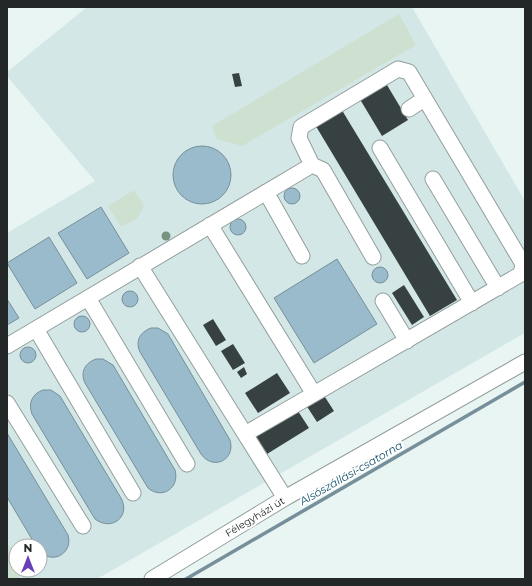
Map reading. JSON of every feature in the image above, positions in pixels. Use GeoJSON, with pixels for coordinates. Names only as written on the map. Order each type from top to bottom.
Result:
{"type":"FeatureCollection","features":[{"type":"Feature","properties":{"kind":"street"},"geometry":{"type":"LineString","coordinates":[[245,434],[521,274],[523,264],[409,72],[398,69],[301,127],[299,138],[312,165],[323,170],[373,256]]}},
{"type":"Feature","properties":{"kind":"street"},"geometry":{"type":"LineString","coordinates":[[409,109],[424,99]]}},
{"type":"Feature","properties":{"kind":"street"},"geometry":{"type":"LineString","coordinates":[[380,148],[472,303]]}},
{"type":"Feature","properties":{"kind":"street"},"geometry":{"type":"LineString","coordinates":[[7,346],[312,165]]}},
{"type":"Feature","properties":{"kind":"street"},"geometry":{"type":"LineString","coordinates":[[433,179],[498,288]]}},
{"type":"Feature","properties":{"kind":"street"},"geometry":{"type":"LineString","coordinates":[[266,192],[302,256]]}},
{"type":"Feature","properties":{"kind":"street"},"geometry":{"type":"LineString","coordinates":[[210,225],[314,394]]}},
{"type":"Feature","properties":{"kind":"street"},"geometry":{"type":"LineString","coordinates":[[140,266],[285,498]]}},
{"type":"Feature","properties":{"kind":"street"},"geometry":{"type":"LineString","coordinates":[[88,298],[187,464]]}},
{"type":"Feature","properties":{"kind":"street"},"geometry":{"type":"LineString","coordinates":[[383,301],[406,341]]}},
{"type":"Feature","properties":{"kind":"street"},"geometry":{"type":"LineString","coordinates":[[36,329],[133,493]]}},
{"type":"Feature","properties":{"kind":"street","name":"Félegyházi út"},"geometry":{"type":"LineString","coordinates":[[152,579],[285,498],[525,362]]}},
{"type":"Feature","properties":{"kind":"street"},"geometry":{"type":"LineString","coordinates":[[7,403],[82,526]]}},
{"type":"Feature","properties":{"kind":"shaded area"},"geometry":{"type":"Polygon","coordinates":[[[87,7],[412,7],[525,201],[525,333],[97,579],[7,579],[7,233],[95,181],[7,76],[7,72],[87,7]]]}},
{"type":"Feature","properties":{"kind":"green space"},"geometry":{"type":"Polygon","coordinates":[[[399,14],[416,45],[242,146],[217,139],[212,126],[399,14]]]}},
{"type":"Feature","properties":{"kind":"green space"},"geometry":{"type":"Polygon","coordinates":[[[134,190],[144,206],[137,219],[121,227],[108,206],[134,190]]]}},
{"type":"Feature","properties":{"kind":"green space"},"geometry":{"type":"Polygon","coordinates":[[[7,543],[8,578],[19,578],[7,579],[7,543]]]}},
{"type":"Feature","properties":{"kind":"water"},"geometry":{"type":"Polygon","coordinates":[[[196,146],[208,146],[223,154],[231,169],[231,181],[223,196],[208,204],[196,204],[181,196],[173,181],[173,169],[181,154],[196,146]]]}},
{"type":"Feature","properties":{"kind":"water"},"geometry":{"type":"Polygon","coordinates":[[[289,188],[295,188],[300,193],[298,202],[295,204],[289,204],[284,199],[284,193],[289,188]]]}},
{"type":"Feature","properties":{"kind":"water"},"geometry":{"type":"Polygon","coordinates":[[[101,207],[129,253],[87,279],[58,233],[101,207]]]}},
{"type":"Feature","properties":{"kind":"water"},"geometry":{"type":"Polygon","coordinates":[[[235,219],[241,219],[246,224],[244,233],[241,235],[235,235],[230,230],[230,224],[235,219]]]}},
{"type":"Feature","properties":{"kind":"water"},"geometry":{"type":"Polygon","coordinates":[[[49,237],[77,283],[35,309],[7,263],[49,237]]]}},
{"type":"Feature","properties":{"kind":"water"},"geometry":{"type":"Polygon","coordinates":[[[337,259],[377,324],[314,363],[274,298],[337,259]]]}},
{"type":"Feature","properties":{"kind":"water"},"geometry":{"type":"Polygon","coordinates":[[[377,267],[383,267],[388,272],[386,281],[383,283],[377,283],[372,278],[372,272],[377,267]]]}},
{"type":"Feature","properties":{"kind":"water"},"geometry":{"type":"Polygon","coordinates":[[[127,291],[133,291],[138,296],[136,305],[133,307],[127,307],[122,302],[122,296],[127,291]]]}},
{"type":"Feature","properties":{"kind":"water"},"geometry":{"type":"Polygon","coordinates":[[[7,299],[19,318],[7,325],[7,299]]]}},
{"type":"Feature","properties":{"kind":"water"},"geometry":{"type":"Polygon","coordinates":[[[79,316],[85,316],[90,321],[88,330],[85,332],[79,332],[74,327],[74,321],[79,316]]]}},
{"type":"Feature","properties":{"kind":"water"},"geometry":{"type":"Polygon","coordinates":[[[151,328],[158,328],[168,334],[230,440],[230,453],[227,458],[222,461],[211,462],[201,454],[140,352],[138,341],[141,334],[151,328]]]}},
{"type":"Feature","properties":{"kind":"water"},"geometry":{"type":"Polygon","coordinates":[[[25,347],[31,347],[36,352],[34,361],[31,363],[25,363],[20,358],[20,352],[25,347]]]}},
{"type":"Feature","properties":{"kind":"water"},"geometry":{"type":"Polygon","coordinates":[[[96,359],[103,359],[113,365],[175,470],[175,482],[169,490],[159,493],[148,488],[85,383],[83,375],[84,368],[96,359]]]}},
{"type":"Feature","properties":{"kind":"water"},"geometry":{"type":"Polygon","coordinates":[[[43,390],[51,390],[60,396],[121,498],[124,511],[122,516],[113,523],[101,523],[95,519],[32,414],[30,406],[32,399],[36,394],[43,390]]]}},
{"type":"Feature","properties":{"kind":"water"},"geometry":{"type":"Polygon","coordinates":[[[7,433],[68,535],[68,547],[65,551],[57,557],[48,556],[48,538],[31,538],[7,497],[7,433]]]}},
{"type":"Feature","properties":{"kind":"building"},"geometry":{"type":"Polygon","coordinates":[[[239,73],[242,86],[235,87],[232,74],[239,73]]]}},
{"type":"Feature","properties":{"kind":"building"},"geometry":{"type":"Polygon","coordinates":[[[384,80],[408,120],[382,136],[358,96],[384,80]]]}},
{"type":"Feature","properties":{"kind":"building"},"geometry":{"type":"Polygon","coordinates":[[[340,107],[457,300],[430,316],[314,123],[340,107]]]}},
{"type":"Feature","properties":{"kind":"building"},"geometry":{"type":"Polygon","coordinates":[[[404,285],[424,317],[412,325],[392,293],[404,285]]]}},
{"type":"Feature","properties":{"kind":"building"},"geometry":{"type":"Polygon","coordinates":[[[213,319],[226,340],[216,346],[203,325],[213,319]]]}},
{"type":"Feature","properties":{"kind":"building"},"geometry":{"type":"Polygon","coordinates":[[[233,344],[245,363],[233,370],[221,351],[233,344]]]}},
{"type":"Feature","properties":{"kind":"building"},"geometry":{"type":"Polygon","coordinates":[[[244,367],[247,374],[241,378],[237,372],[244,367]]]}},
{"type":"Feature","properties":{"kind":"building"},"geometry":{"type":"Polygon","coordinates":[[[277,373],[290,393],[258,413],[245,393],[277,373]]]}},
{"type":"Feature","properties":{"kind":"building"},"geometry":{"type":"Polygon","coordinates":[[[323,394],[334,411],[317,422],[306,405],[323,394]]]}},
{"type":"Feature","properties":{"kind":"building"},"geometry":{"type":"Polygon","coordinates":[[[296,408],[309,428],[267,454],[254,435],[296,408]]]}},
{"type":"Feature","properties":{"kind":"waterway","name":"Alsószállási-csatorna"},"geometry":{"type":"LineString","coordinates":[[186,579],[525,382]]}}]}
